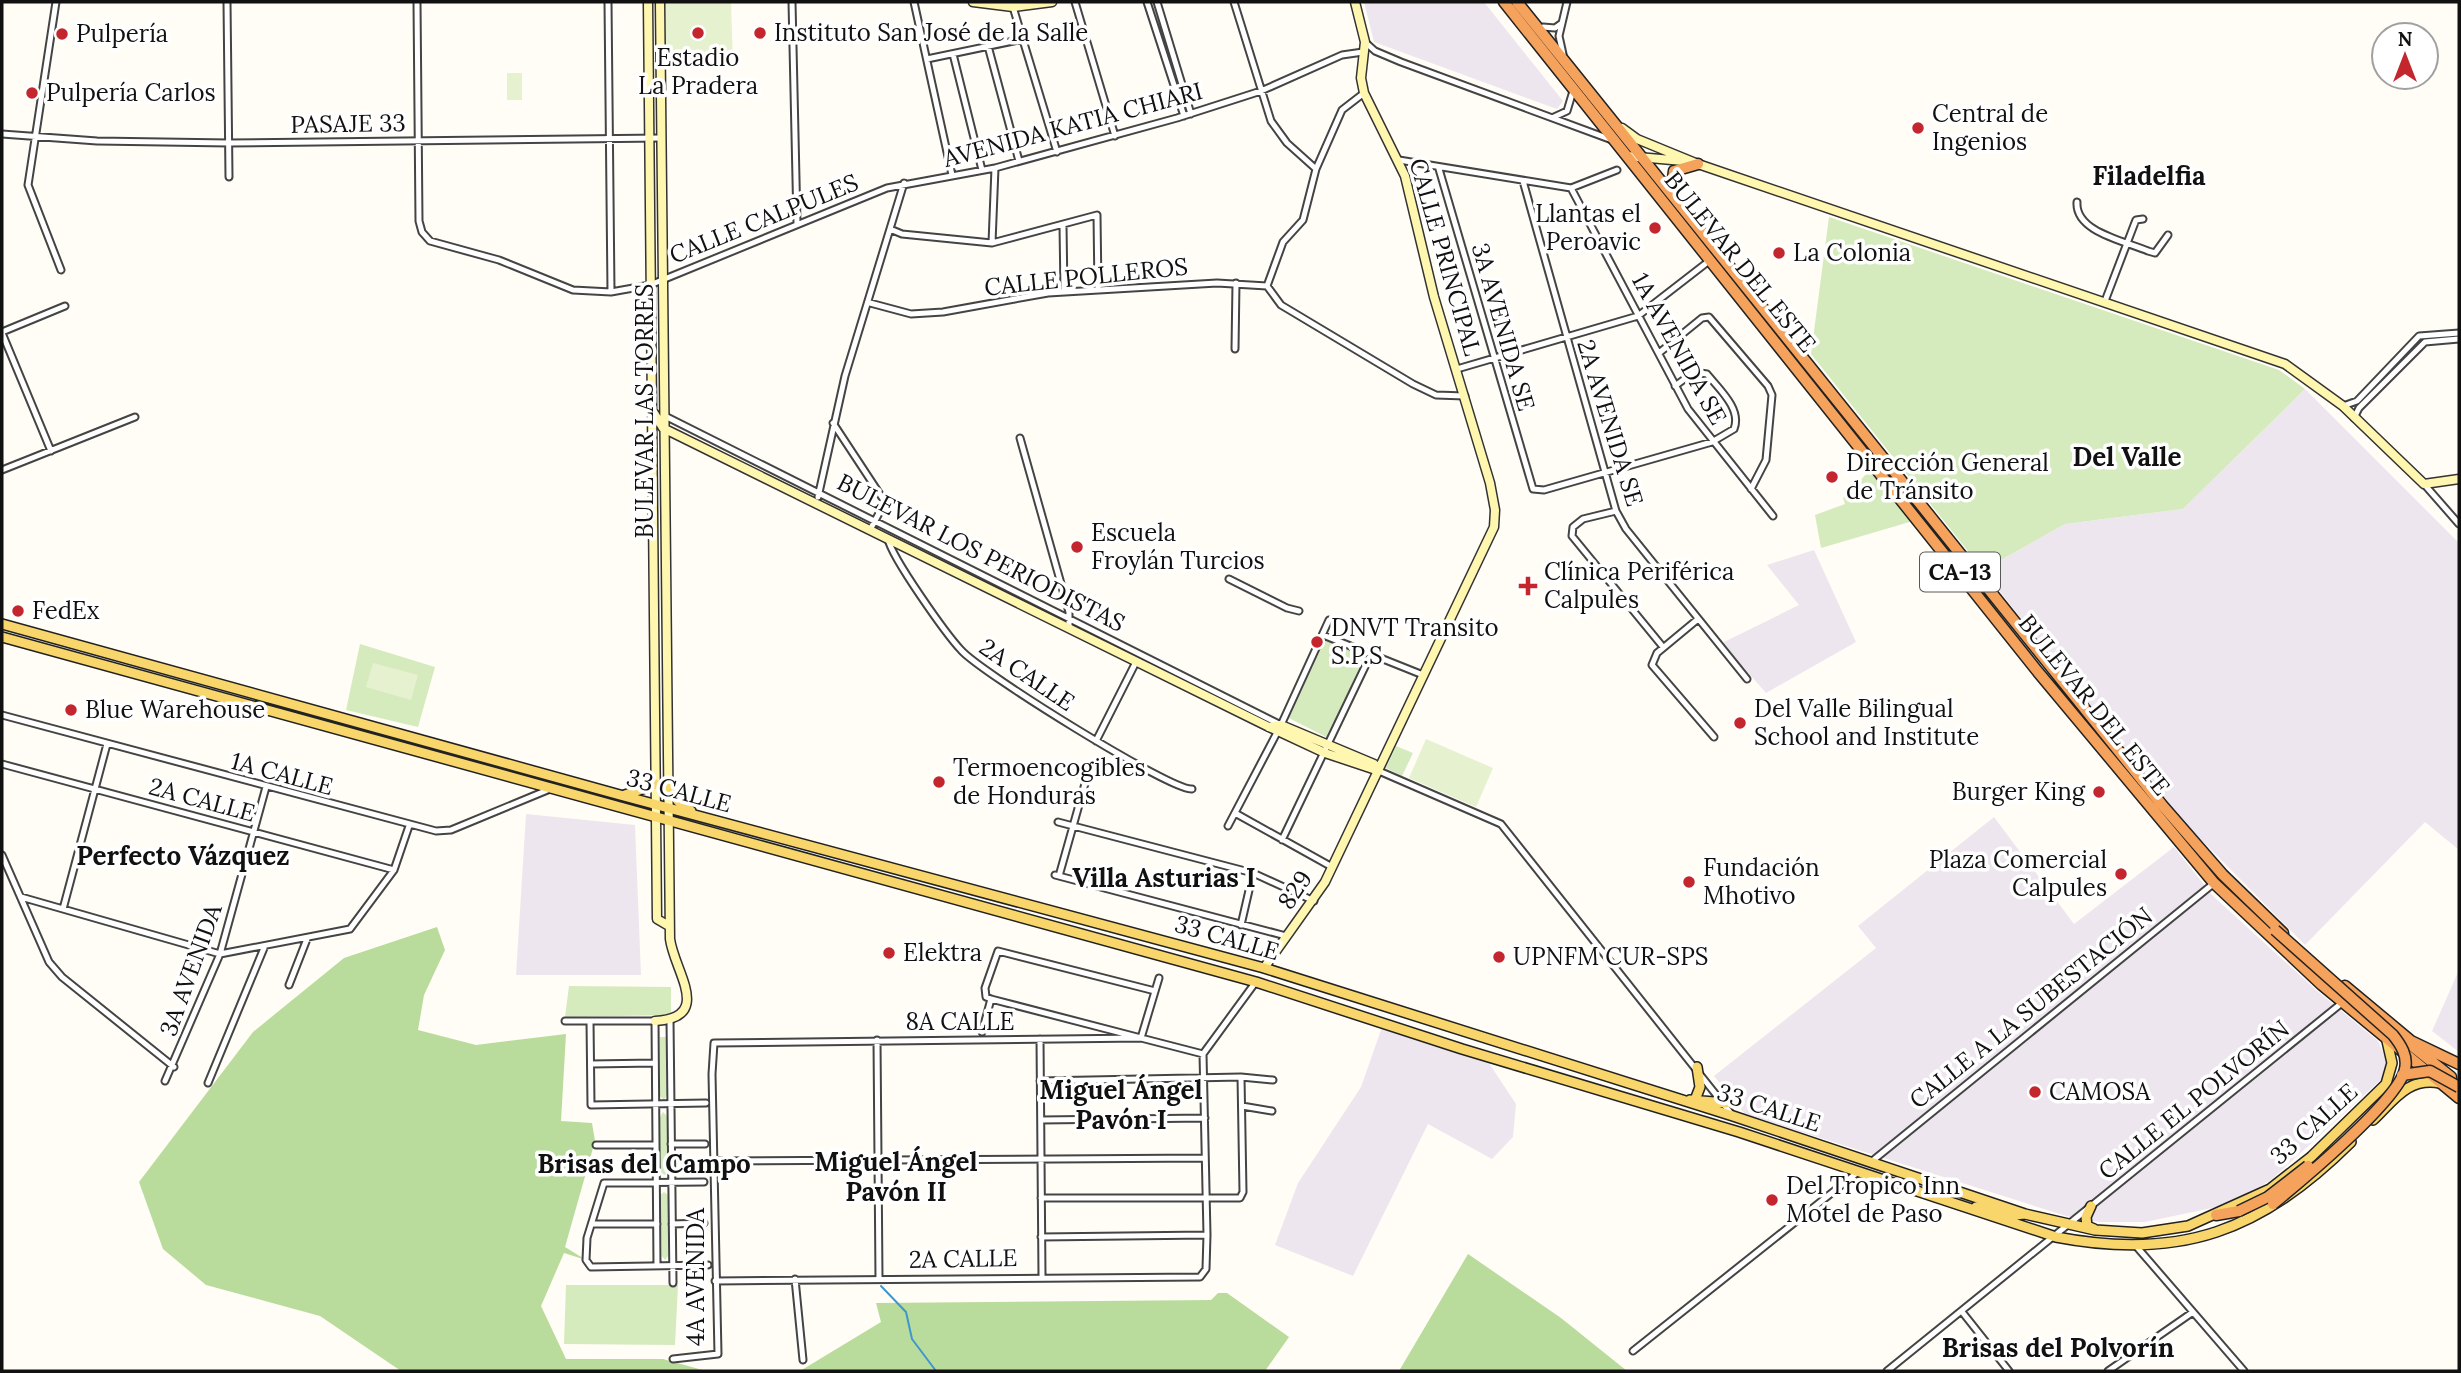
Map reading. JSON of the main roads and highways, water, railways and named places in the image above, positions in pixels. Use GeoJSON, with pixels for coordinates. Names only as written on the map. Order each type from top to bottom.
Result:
{"type":"FeatureCollection","features":[{"type":"Feature","properties":{"kind":"highway","name":"BULEVAR DEL ESTE"},"geometry":{"type":"LineString","coordinates":[[1503,2],[1627,156],[1710,244],[2162,805],[2223,875],[2266,917],[2411,1041],[2459,1065]]}},
{"type":"Feature","properties":{"kind":"highway","name":"BULEVAR DEL ESTE"},"geometry":{"type":"LineString","coordinates":[[1517,2],[1642,157],[1712,259],[2038,672],[2214,883],[2387,1041],[2440,1083],[2454,1089],[2459,1098]]}},
{"type":"Feature","properties":{"kind":"highway"},"geometry":{"type":"LineString","coordinates":[[1525,2],[1563,54],[1570,68]]}},
{"type":"Feature","properties":{"kind":"highway"},"geometry":{"type":"LineString","coordinates":[[1668,198],[1674,171],[1695,163]]}},
{"type":"Feature","properties":{"kind":"highway"},"geometry":{"type":"LineString","coordinates":[[1976,592],[1986,586]]}},
{"type":"Feature","properties":{"kind":"highway"},"geometry":{"type":"LineString","coordinates":[[2266,917],[2275,930],[2392,1035],[2403,1050],[2406,1065],[2398,1085],[2378,1107],[2330,1155],[2269,1207]]}},
{"type":"Feature","properties":{"kind":"highway"},"geometry":{"type":"LineString","coordinates":[[2392,1025],[2401,1037],[2451,1077],[2454,1089]]}},
{"type":"Feature","properties":{"kind":"highway"},"geometry":{"type":"LineString","coordinates":[[2216,1215],[2239,1211],[2286,1185],[2401,1076],[2430,1071],[2454,1089]]}},
{"type":"Feature","properties":{"kind":"main road","name":"33 CALLE"},"geometry":{"type":"LineString","coordinates":[[2,624],[620,795],[1264,968],[1733,1116],[2025,1214],[2095,1230],[2142,1233],[2189,1226],[2249,1201],[2288,1176],[2382,1088],[2390,1076],[2392,1062],[2387,1041]]}},
{"type":"Feature","properties":{"kind":"main road","name":"33 CALLE"},"geometry":{"type":"LineString","coordinates":[[2,637],[1256,982],[1781,1146],[2056,1237],[2098,1245],[2136,1246],[2194,1239],[2269,1207],[2310,1182],[2393,1099]]}},
{"type":"Feature","properties":{"kind":"main road"},"geometry":{"type":"LineString","coordinates":[[620,795],[656,784]]}},
{"type":"Feature","properties":{"kind":"main road"},"geometry":{"type":"LineString","coordinates":[[667,785],[678,801],[702,816]]}},
{"type":"Feature","properties":{"kind":"main road"},"geometry":{"type":"LineString","coordinates":[[1695,1100],[1700,1087],[1696,1067]]}},
{"type":"Feature","properties":{"kind":"main road"},"geometry":{"type":"LineString","coordinates":[[2382,1088],[2393,1099],[2416,1083],[2440,1083]]}},
{"type":"Feature","properties":{"kind":"main road"},"geometry":{"type":"LineString","coordinates":[[1683,1101],[1726,1103]]}},
{"type":"Feature","properties":{"kind":"main road"},"geometry":{"type":"LineString","coordinates":[[1668,1112],[1723,1122],[1733,1116],[1734,1122],[1743,1128],[1781,1146]]}},
{"type":"Feature","properties":{"kind":"main road"},"geometry":{"type":"LineString","coordinates":[[1951,1203],[1984,1208],[2008,1216],[2025,1214]]}},
{"type":"Feature","properties":{"kind":"main road"},"geometry":{"type":"LineString","coordinates":[[2091,1206],[2086,1217],[2087,1226],[2095,1230]]}},
{"type":"Feature","properties":{"kind":"waterway"},"geometry":{"type":"LineString","coordinates":[[881,1286],[906,1312],[912,1339],[936,1371]]}},
{"type":"Feature","properties":{"kind":"place","name":"Estadio La Pradera"},"geometry":{"type":"Point","coordinates":[698,33]}},
{"type":"Feature","properties":{"kind":"place","name":"Instituto San José de la Salle"},"geometry":{"type":"Point","coordinates":[760,33]}},
{"type":"Feature","properties":{"kind":"place","name":"Pulpería"},"geometry":{"type":"Point","coordinates":[62,34]}},
{"type":"Feature","properties":{"kind":"place","name":"Pulpería Carlos"},"geometry":{"type":"Point","coordinates":[32,93]}},
{"type":"Feature","properties":{"kind":"place","name":"Central de Ingenios"},"geometry":{"type":"Point","coordinates":[1918,128]}},
{"type":"Feature","properties":{"kind":"place","name":"Llantas el Peroavic"},"geometry":{"type":"Point","coordinates":[1655,228]}},
{"type":"Feature","properties":{"kind":"place","name":"La Colonia"},"geometry":{"type":"Point","coordinates":[1779,253]}},
{"type":"Feature","properties":{"kind":"place","name":"Dirección General de Tránsito"},"geometry":{"type":"Point","coordinates":[1832,477]}},
{"type":"Feature","properties":{"kind":"place","name":"Escuela Froylán Turcios"},"geometry":{"type":"Point","coordinates":[1077,547]}},
{"type":"Feature","properties":{"kind":"place","name":"Clínica Periférica Calpules"},"geometry":{"type":"Point","coordinates":[1528,586]}},
{"type":"Feature","properties":{"kind":"place","name":"FedEx"},"geometry":{"type":"Point","coordinates":[18,611]}},
{"type":"Feature","properties":{"kind":"place","name":"DNVT Transito S.P.S"},"geometry":{"type":"Point","coordinates":[1317,642]}},
{"type":"Feature","properties":{"kind":"place","name":"Blue Warehouse"},"geometry":{"type":"Point","coordinates":[71,710]}},
{"type":"Feature","properties":{"kind":"place","name":"Del Valle Bilingual School and Institute"},"geometry":{"type":"Point","coordinates":[1740,723]}},
{"type":"Feature","properties":{"kind":"place","name":"Termoencogibles de Honduras"},"geometry":{"type":"Point","coordinates":[939,782]}},
{"type":"Feature","properties":{"kind":"place","name":"Burger King"},"geometry":{"type":"Point","coordinates":[2099,792]}},
{"type":"Feature","properties":{"kind":"place","name":"Plaza Comercial Calpules"},"geometry":{"type":"Point","coordinates":[2121,874]}},
{"type":"Feature","properties":{"kind":"place","name":"Fundación Mhotivo"},"geometry":{"type":"Point","coordinates":[1689,882]}},
{"type":"Feature","properties":{"kind":"place","name":"Elektra"},"geometry":{"type":"Point","coordinates":[889,953]}},
{"type":"Feature","properties":{"kind":"place","name":"UPNFM CUR-SPS"},"geometry":{"type":"Point","coordinates":[1499,957]}},
{"type":"Feature","properties":{"kind":"place","name":"CAMOSA"},"geometry":{"type":"Point","coordinates":[2035,1092]}},
{"type":"Feature","properties":{"kind":"place","name":"Del Tropico Inn Motel de Paso"},"geometry":{"type":"Point","coordinates":[1772,1200]}},
{"type":"Feature","properties":{"kind":"district","name":"Filadelfia"},"geometry":{"type":"Point","coordinates":[2149,176]}},
{"type":"Feature","properties":{"kind":"district","name":"Del Valle"},"geometry":{"type":"Point","coordinates":[2127,457]}},
{"type":"Feature","properties":{"kind":"district","name":"Perfecto Vázquez"},"geometry":{"type":"Point","coordinates":[183,856]}},
{"type":"Feature","properties":{"kind":"district","name":"Villa Asturias I"},"geometry":{"type":"Point","coordinates":[1164,878]}},
{"type":"Feature","properties":{"kind":"district","name":"Miguel Ángel Pavón I"},"geometry":{"type":"Point","coordinates":[1121,1105]}},
{"type":"Feature","properties":{"kind":"district","name":"Brisas del Campo"},"geometry":{"type":"Point","coordinates":[644,1164]}},
{"type":"Feature","properties":{"kind":"district","name":"Miguel Ángel Pavón II"},"geometry":{"type":"Point","coordinates":[896,1177]}},
{"type":"Feature","properties":{"kind":"district","name":"Brisas del Polvorín"},"geometry":{"type":"Point","coordinates":[2058,1348]}}]}
